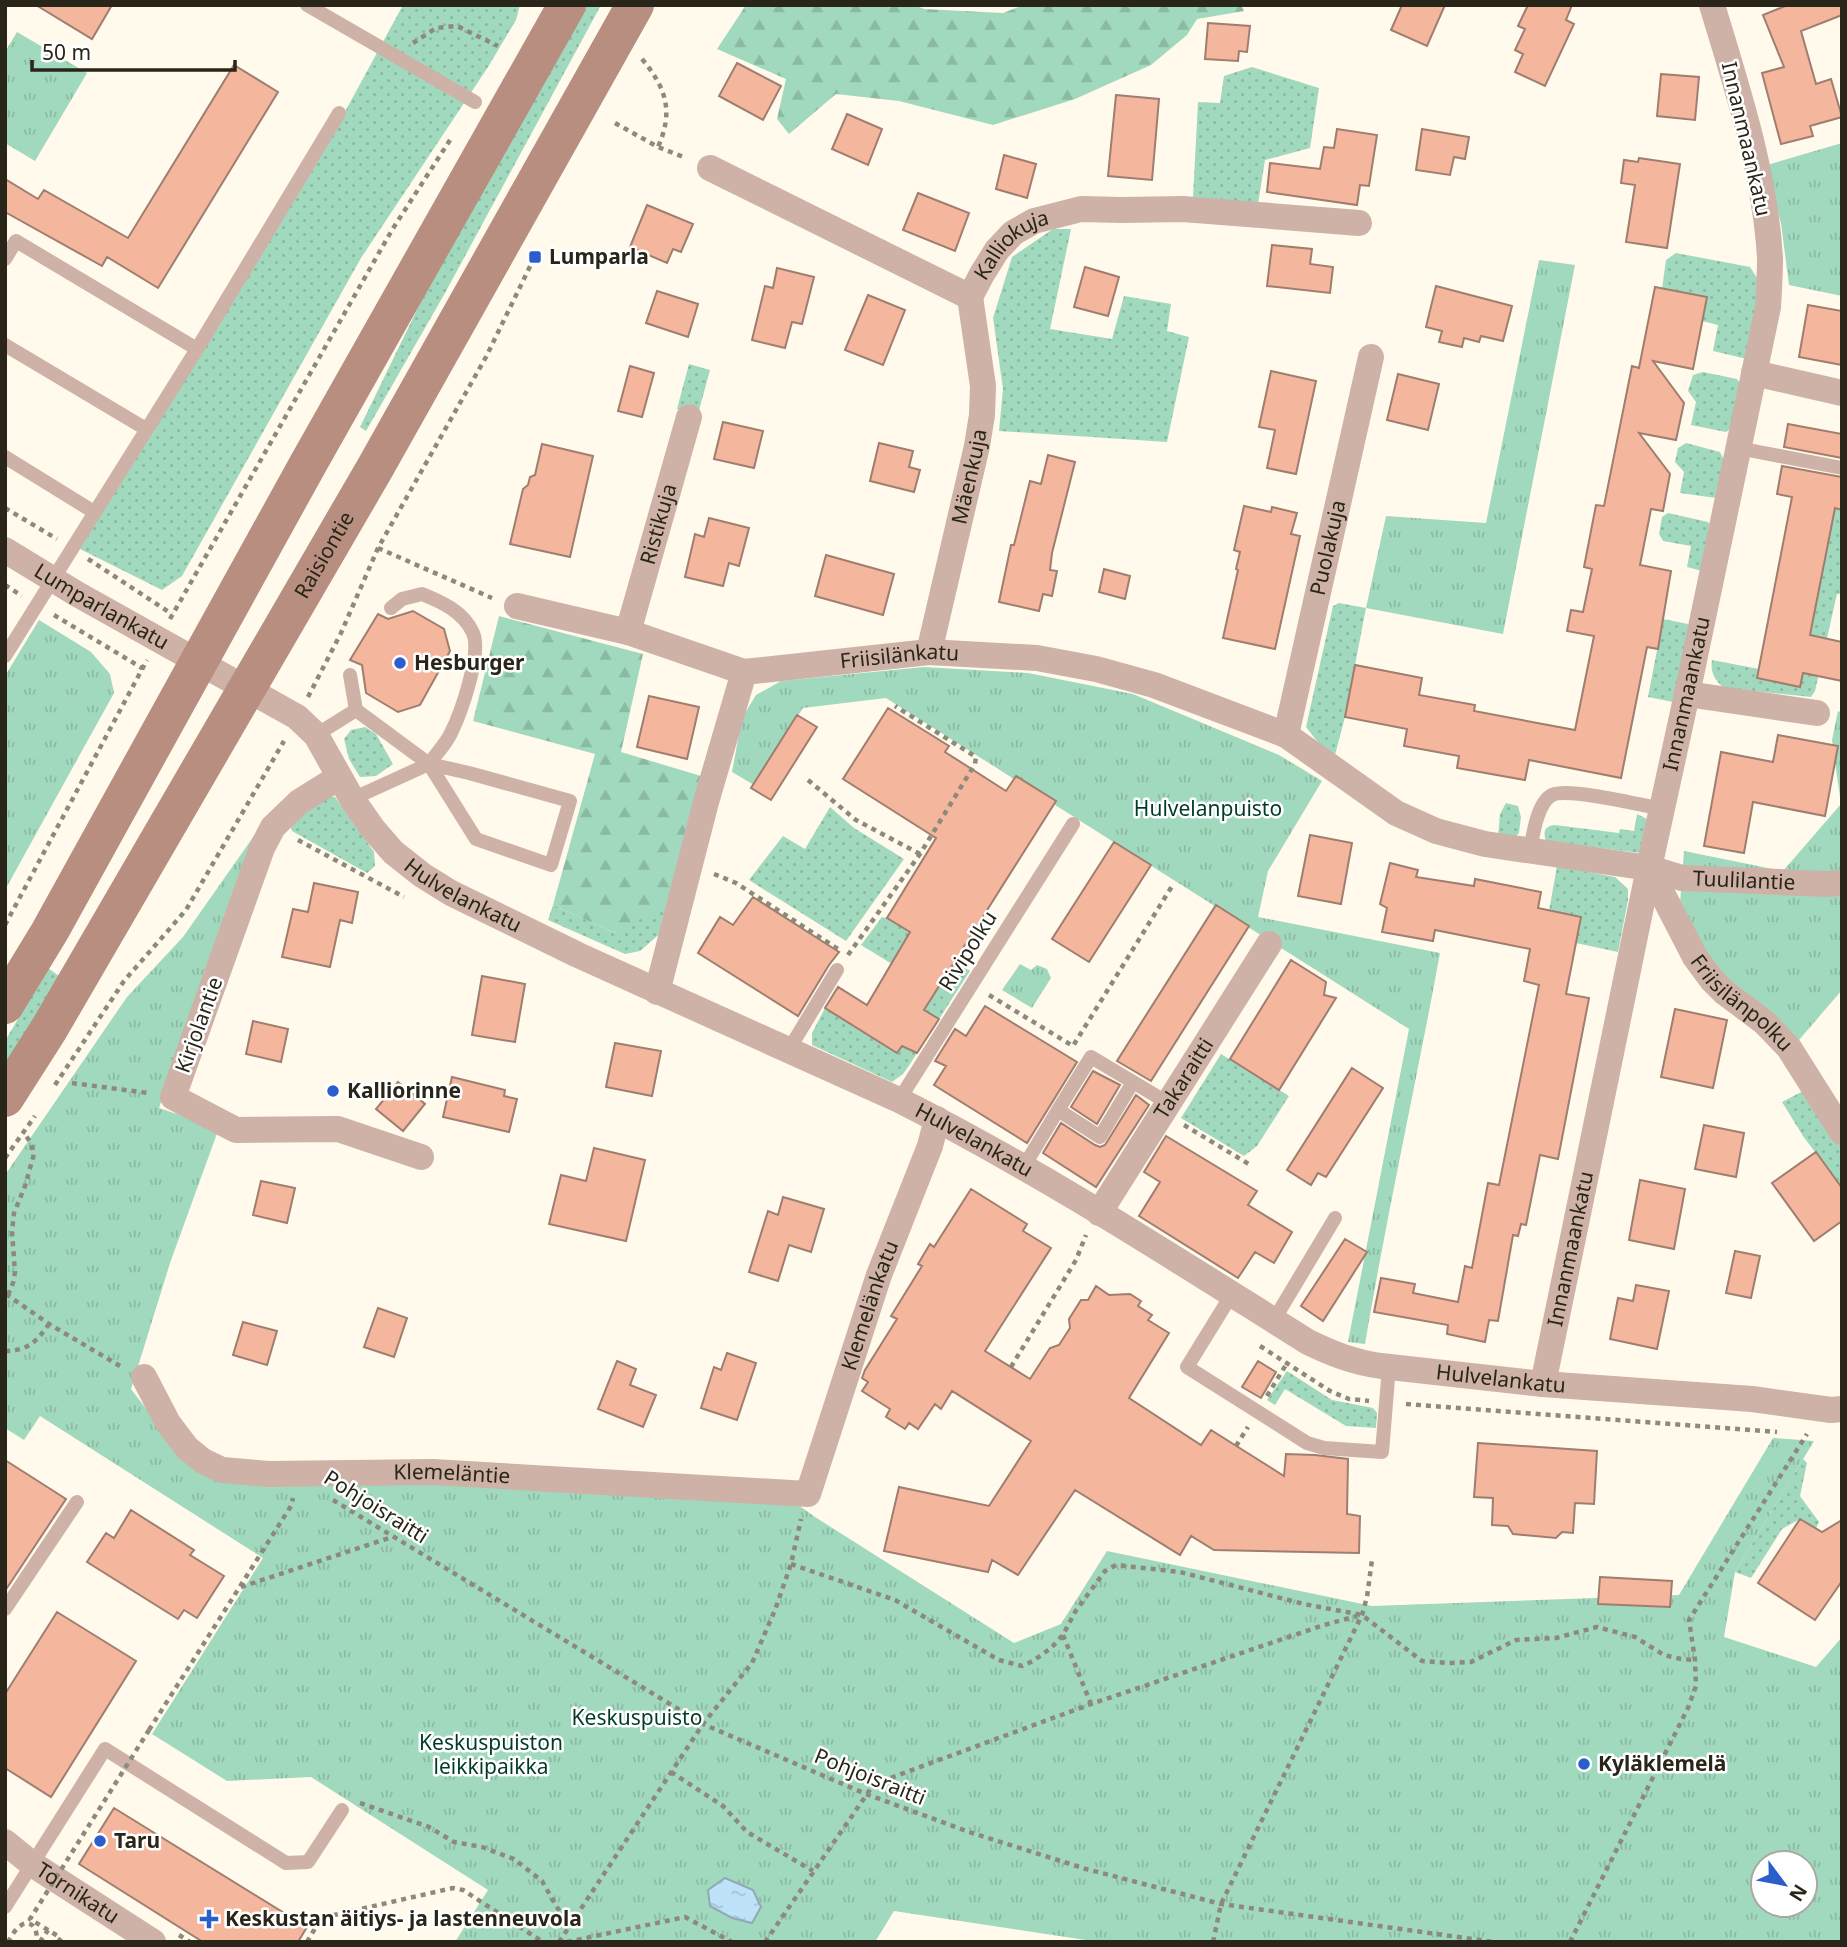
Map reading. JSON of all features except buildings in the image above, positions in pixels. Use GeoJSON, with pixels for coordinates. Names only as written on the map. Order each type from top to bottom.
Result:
{"type":"FeatureCollection","features":[{"type":"Feature","properties":{"kind":"main road"},"geometry":{"type":"LineString","coordinates":[[5,1005],[50,931],[308,464],[567,5]]}},
{"type":"Feature","properties":{"kind":"main road","name":"Raisiontie"},"geometry":{"type":"LineString","coordinates":[[22,1104],[49,1029],[368,480],[635,5]]}},
{"type":"Feature","properties":{"kind":"street","name":"Innanmaankatu"},"geometry":{"type":"LineString","coordinates":[[1543,1384],[1768,307],[1770,261],[1761,184],[1712,5]]}},
{"type":"Feature","properties":{"kind":"street","name":"Kalliokuja"},"geometry":{"type":"LineString","coordinates":[[710,168],[970,297],[997,250],[1013,233],[1034,221],[1081,209],[1183,209],[1359,223]]}},
{"type":"Feature","properties":{"kind":"street","name":"Mäenkuja"},"geometry":{"type":"LineString","coordinates":[[929,652],[982,415],[983,386],[970,297]]}},
{"type":"Feature","properties":{"kind":"street","name":"Puolakuja"},"geometry":{"type":"LineString","coordinates":[[1286,736],[1371,357]]}},
{"type":"Feature","properties":{"kind":"street"},"geometry":{"type":"LineString","coordinates":[[1754,373],[1842,393]]}},
{"type":"Feature","properties":{"kind":"street","name":"Ristikuja"},"geometry":{"type":"LineString","coordinates":[[628,632],[689,416]]}},
{"type":"Feature","properties":{"kind":"street","name":"Lumparlankatu"},"geometry":{"type":"LineString","coordinates":[[5,550],[199,662]]}},
{"type":"Feature","properties":{"kind":"street"},"geometry":{"type":"LineString","coordinates":[[517,606],[628,632],[744,672],[706,802],[657,992]]}},
{"type":"Feature","properties":{"kind":"street","name":"Friisilänkatu"},"geometry":{"type":"LineString","coordinates":[[744,672],[929,652],[1037,658],[1096,669],[1154,685],[1286,736],[1396,813],[1436,831],[1485,844],[1530,851]]}},
{"type":"Feature","properties":{"kind":"street","name":"Hulvelankatu"},"geometry":{"type":"LineString","coordinates":[[199,662],[298,717],[316,735],[345,788],[373,829],[393,852],[422,875],[452,893],[657,992],[937,1119],[1023,1168],[1093,1223],[1232,1294],[1308,1342],[1332,1353],[1355,1362],[1389,1367],[1543,1384],[1752,1399],[1831,1410],[1842,1409]]}},
{"type":"Feature","properties":{"kind":"street"},"geometry":{"type":"LineString","coordinates":[[1687,694],[1817,713]]}},
{"type":"Feature","properties":{"kind":"street","name":"Kirjolantie"},"geometry":{"type":"LineString","coordinates":[[345,788],[299,802],[273,827],[262,848],[173,1097],[236,1130],[338,1129],[421,1157]]}},
{"type":"Feature","properties":{"kind":"street","name":"Tuulilantie"},"geometry":{"type":"LineString","coordinates":[[1530,851],[1649,868],[1682,878],[1842,883]]}},
{"type":"Feature","properties":{"kind":"street","name":"Friisilänpolku"},"geometry":{"type":"LineString","coordinates":[[1649,868],[1703,968],[1724,992],[1764,1022],[1789,1048],[1842,1132]]}},
{"type":"Feature","properties":{"kind":"street","name":"Takaraitti"},"geometry":{"type":"LineString","coordinates":[[1093,1223],[1269,944]]}},
{"type":"Feature","properties":{"kind":"street","name":"Klemelänkatu"},"geometry":{"type":"LineString","coordinates":[[808,1494],[879,1275],[924,1161],[937,1119]]}},
{"type":"Feature","properties":{"kind":"street","name":"Klemeläntie"},"geometry":{"type":"LineString","coordinates":[[144,1377],[168,1423],[187,1448],[203,1461],[222,1469],[269,1474],[433,1472],[808,1494]]}},
{"type":"Feature","properties":{"kind":"street","name":"Tornikatu"},"geometry":{"type":"LineString","coordinates":[[5,1842],[32,1864],[153,1942]]}},
{"type":"Feature","properties":{"kind":"lane"},"geometry":{"type":"LineString","coordinates":[[307,5],[475,102]]}},
{"type":"Feature","properties":{"kind":"lane"},"geometry":{"type":"LineString","coordinates":[[5,656],[197,349],[339,113]]}},
{"type":"Feature","properties":{"kind":"lane"},"geometry":{"type":"LineString","coordinates":[[5,259],[16,241],[197,349]]}},
{"type":"Feature","properties":{"kind":"lane"},"geometry":{"type":"LineString","coordinates":[[5,345],[146,429]]}},
{"type":"Feature","properties":{"kind":"lane"},"geometry":{"type":"LineString","coordinates":[[1738,448],[1842,468]]}},
{"type":"Feature","properties":{"kind":"lane"},"geometry":{"type":"LineString","coordinates":[[5,457],[94,512]]}},
{"type":"Feature","properties":{"kind":"lane"},"geometry":{"type":"LineString","coordinates":[[391,608],[402,599],[422,594],[452,608],[465,620],[474,634],[474,669],[451,734],[429,764]]}},
{"type":"Feature","properties":{"kind":"lane"},"geometry":{"type":"LineString","coordinates":[[345,788],[429,764],[570,801],[551,865],[477,839],[429,764],[356,710],[350,675]]}},
{"type":"Feature","properties":{"kind":"lane"},"geometry":{"type":"LineString","coordinates":[[316,735],[356,710]]}},
{"type":"Feature","properties":{"kind":"lane"},"geometry":{"type":"LineString","coordinates":[[1530,851],[1535,823],[1543,805],[1552,795],[1568,792],[1662,809]]}},
{"type":"Feature","properties":{"kind":"lane","name":"Rivipolku"},"geometry":{"type":"LineString","coordinates":[[899,1100],[1073,824]]}},
{"type":"Feature","properties":{"kind":"lane"},"geometry":{"type":"LineString","coordinates":[[788,1051],[837,970]]}},
{"type":"Feature","properties":{"kind":"lane"},"geometry":{"type":"LineString","coordinates":[[1023,1168],[1091,1057],[1133,1082],[1165,1107]]}},
{"type":"Feature","properties":{"kind":"lane"},"geometry":{"type":"LineString","coordinates":[[1058,1110],[1100,1137],[1133,1082]]}},
{"type":"Feature","properties":{"kind":"lane"},"geometry":{"type":"LineString","coordinates":[[1274,1320],[1335,1218]]}},
{"type":"Feature","properties":{"kind":"lane"},"geometry":{"type":"LineString","coordinates":[[1232,1294],[1187,1367],[1307,1443],[1324,1448],[1382,1452],[1389,1367]]}},
{"type":"Feature","properties":{"kind":"lane"},"geometry":{"type":"LineString","coordinates":[[5,1609],[76,1502]]}},
{"type":"Feature","properties":{"kind":"lane"},"geometry":{"type":"LineString","coordinates":[[5,1907],[104,1749],[286,1863],[308,1861],[342,1810]]}},
{"type":"Feature","properties":{"kind":"path"},"geometry":{"type":"LineString","coordinates":[[397,58],[436,28],[457,26],[498,46]]}},
{"type":"Feature","properties":{"kind":"path"},"geometry":{"type":"LineString","coordinates":[[639,56],[655,75],[662,90],[667,113],[666,130],[658,147]]}},
{"type":"Feature","properties":{"kind":"path"},"geometry":{"type":"LineString","coordinates":[[5,925],[158,639],[392,230],[475,102]]}},
{"type":"Feature","properties":{"kind":"path"},"geometry":{"type":"LineString","coordinates":[[615,122],[658,147],[710,168]]}},
{"type":"Feature","properties":{"kind":"path"},"geometry":{"type":"LineString","coordinates":[[378,548],[488,597],[517,606]]}},
{"type":"Feature","properties":{"kind":"path"},"geometry":{"type":"LineString","coordinates":[[5,585],[142,668]]}},
{"type":"Feature","properties":{"kind":"path"},"geometry":{"type":"LineString","coordinates":[[837,970],[920,854],[975,764],[976,757],[895,706]]}},
{"type":"Feature","properties":{"kind":"path"},"geometry":{"type":"LineString","coordinates":[[54,1086],[124,981],[186,910],[271,764]]}},
{"type":"Feature","properties":{"kind":"path"},"geometry":{"type":"LineString","coordinates":[[808,780],[856,820],[920,854]]}},
{"type":"Feature","properties":{"kind":"path"},"geometry":{"type":"LineString","coordinates":[[691,863],[736,883],[848,955]]}},
{"type":"Feature","properties":{"kind":"path"},"geometry":{"type":"LineString","coordinates":[[986,993],[1073,1046],[1174,883]]}},
{"type":"Feature","properties":{"kind":"path"},"geometry":{"type":"LineString","coordinates":[[72,1083],[173,1097]]}},
{"type":"Feature","properties":{"kind":"path"},"geometry":{"type":"LineString","coordinates":[[22,1104],[24,1133],[34,1154],[14,1213],[12,1243],[15,1272],[13,1283],[6,1295],[49,1324],[144,1377]]}},
{"type":"Feature","properties":{"kind":"path"},"geometry":{"type":"LineString","coordinates":[[1165,1107],[1252,1166]]}},
{"type":"Feature","properties":{"kind":"path"},"geometry":{"type":"LineString","coordinates":[[5,1158],[24,1133]]}},
{"type":"Feature","properties":{"kind":"path"},"geometry":{"type":"LineString","coordinates":[[1011,1367],[1076,1260],[1093,1223]]}},
{"type":"Feature","properties":{"kind":"path"},"geometry":{"type":"LineString","coordinates":[[5,1351],[25,1348],[39,1339],[49,1324]]}},
{"type":"Feature","properties":{"kind":"path"},"geometry":{"type":"LineString","coordinates":[[1570,1942],[1688,1709],[1696,1686],[1689,1620],[1807,1434]]}},
{"type":"Feature","properties":{"kind":"path"},"geometry":{"type":"LineString","coordinates":[[58,1942],[61,1938],[30,1919],[291,1506],[300,1473]]}},
{"type":"Feature","properties":{"kind":"path","name":"Pohjoisraitti"},"geometry":{"type":"LineString","coordinates":[[300,1473],[316,1490],[703,1724],[866,1794],[972,1833],[1086,1869],[1221,1904],[1494,1942]]}},
{"type":"Feature","properties":{"kind":"path"},"geometry":{"type":"LineString","coordinates":[[559,1942],[703,1724],[752,1663],[791,1564],[808,1494]]}},
{"type":"Feature","properties":{"kind":"path"},"geometry":{"type":"LineString","coordinates":[[240,1587],[393,1537]]}},
{"type":"Feature","properties":{"kind":"path"},"geometry":{"type":"LineString","coordinates":[[1213,1942],[1221,1904],[1362,1615],[1372,1560]]}},
{"type":"Feature","properties":{"kind":"path"},"geometry":{"type":"LineString","coordinates":[[791,1564],[895,1600],[999,1660],[1022,1666],[1051,1648],[1063,1635],[1075,1612],[1105,1571],[1116,1565],[1180,1572],[1304,1604],[1362,1615],[1422,1661],[1471,1662],[1516,1640],[1556,1637],[1597,1627],[1635,1637],[1664,1655],[1695,1660]]}},
{"type":"Feature","properties":{"kind":"path"},"geometry":{"type":"LineString","coordinates":[[765,1942],[874,1784],[1091,1704],[1324,1625],[1362,1615]]}},
{"type":"Feature","properties":{"kind":"path"},"geometry":{"type":"LineString","coordinates":[[1063,1635],[1091,1704]]}},
{"type":"Feature","properties":{"kind":"path"},"geometry":{"type":"LineString","coordinates":[[671,1772],[723,1806],[747,1832],[813,1871]]}},
{"type":"Feature","properties":{"kind":"path"},"geometry":{"type":"LineString","coordinates":[[342,1810],[360,1803],[429,1827],[454,1842],[482,1847],[514,1859],[542,1881],[569,1928]]}},
{"type":"Feature","properties":{"kind":"path"},"geometry":{"type":"LineString","coordinates":[[307,1942],[321,1918],[453,1888],[463,1890],[543,1942]]}},
{"type":"Feature","properties":{"kind":"path"},"geometry":{"type":"LineString","coordinates":[[568,1942],[685,1917],[732,1942]]}},
{"type":"Feature","properties":{"kind":"path"},"geometry":{"type":"LineString","coordinates":[[8,1942],[18,1927],[30,1924],[37,1932],[38,1942]]}},
{"type":"Feature","properties":{"kind":"path"},"geometry":{"type":"LineString","coordinates":[[38,1942],[48,1930]]}},
{"type":"Feature","properties":{"kind":"green space"},"geometry":{"type":"Polygon","coordinates":[[[403,5],[520,5],[516,20],[488,67],[361,258],[182,576],[162,590],[80,549],[347,108],[403,5]]]}},
{"type":"Feature","properties":{"kind":"green space"},"geometry":{"type":"Polygon","coordinates":[[[584,5],[601,5],[445,293],[366,431],[360,427],[431,281],[584,5]]]}},
{"type":"Feature","properties":{"kind":"green space"},"geometry":{"type":"Polygon","coordinates":[[[746,5],[914,5],[924,9],[1003,13],[1024,5],[1241,5],[1244,11],[1197,19],[1187,35],[1151,65],[1075,99],[993,125],[899,101],[836,94],[789,134],[777,119],[786,79],[717,49],[746,5]]]}},
{"type":"Feature","properties":{"kind":"green space"},"geometry":{"type":"Polygon","coordinates":[[[17,32],[87,73],[35,161],[5,143],[5,52],[17,32]]]}},
{"type":"Feature","properties":{"kind":"green space"},"geometry":{"type":"Polygon","coordinates":[[[1252,67],[1319,88],[1310,148],[1265,160],[1258,204],[1193,197],[1198,102],[1220,103],[1224,76],[1252,67]]]}},
{"type":"Feature","properties":{"kind":"green space"},"geometry":{"type":"Polygon","coordinates":[[[1842,143],[1842,296],[1789,285],[1781,223],[1764,166],[1842,143]]]}},
{"type":"Feature","properties":{"kind":"green space"},"geometry":{"type":"Polygon","coordinates":[[[1053,229],[1071,229],[1050,329],[1112,339],[1124,296],[1171,304],[1167,331],[1189,337],[1167,442],[999,431],[1003,389],[993,318],[1012,257],[1053,229]]]}},
{"type":"Feature","properties":{"kind":"green space"},"geometry":{"type":"Polygon","coordinates":[[[1676,253],[1750,267],[1759,281],[1747,359],[1713,351],[1718,325],[1702,321],[1662,289],[1666,260],[1676,253]]]}},
{"type":"Feature","properties":{"kind":"green space"},"geometry":{"type":"Polygon","coordinates":[[[1539,260],[1575,265],[1503,634],[1366,608],[1386,516],[1486,523],[1539,260]]]}},
{"type":"Feature","properties":{"kind":"green space"},"geometry":{"type":"Polygon","coordinates":[[[689,364],[710,370],[698,414],[677,409],[689,364]]]}},
{"type":"Feature","properties":{"kind":"green space"},"geometry":{"type":"Polygon","coordinates":[[[1703,372],[1737,379],[1742,388],[1734,426],[1726,432],[1691,425],[1696,402],[1688,391],[1693,375],[1703,372]]]}},
{"type":"Feature","properties":{"kind":"green space"},"geometry":{"type":"Polygon","coordinates":[[[1686,443],[1720,452],[1726,464],[1716,498],[1680,493],[1684,472],[1675,462],[1678,448],[1686,443]]]}},
{"type":"Feature","properties":{"kind":"green space"},"geometry":{"type":"Polygon","coordinates":[[[1835,508],[1842,510],[1842,594],[1837,594],[1815,691],[1811,697],[1724,688],[1714,676],[1712,660],[1759,669],[1757,678],[1800,686],[1835,508]]]}},
{"type":"Feature","properties":{"kind":"green space"},"geometry":{"type":"Polygon","coordinates":[[[1668,513],[1708,522],[1713,529],[1702,571],[1687,567],[1691,546],[1663,541],[1659,534],[1662,517],[1668,513]]]}},
{"type":"Feature","properties":{"kind":"green space"},"geometry":{"type":"Polygon","coordinates":[[[1339,603],[1366,608],[1335,755],[1324,750],[1306,727],[1333,606],[1339,603]]]}},
{"type":"Feature","properties":{"kind":"green space"},"geometry":{"type":"Polygon","coordinates":[[[499,616],[643,654],[621,752],[701,776],[672,893],[650,914],[615,933],[553,905],[595,754],[473,721],[499,616]]]}},
{"type":"Feature","properties":{"kind":"green space"},"geometry":{"type":"Polygon","coordinates":[[[1663,619],[1688,624],[1693,628],[1678,703],[1648,697],[1663,619]]]}},
{"type":"Feature","properties":{"kind":"green space"},"geometry":{"type":"Polygon","coordinates":[[[39,620],[91,652],[110,674],[114,693],[5,890],[5,676],[39,620]]]}},
{"type":"Feature","properties":{"kind":"green space","name":"Hulvelanpuisto"},"geometry":{"type":"Polygon","coordinates":[[[924,667],[1028,673],[1133,694],[1279,755],[1322,781],[1268,871],[1258,917],[1440,953],[1365,1344],[1348,1342],[1409,1029],[886,698],[803,708],[754,785],[732,772],[742,718],[756,695],[781,681],[924,667]]]}},
{"type":"Feature","properties":{"kind":"green space"},"geometry":{"type":"Polygon","coordinates":[[[1838,711],[1842,713],[1842,990],[1799,1040],[1712,964],[1680,904],[1684,851],[1783,871],[1841,804],[1832,740],[1838,711]]]}},
{"type":"Feature","properties":{"kind":"green space"},"geometry":{"type":"Polygon","coordinates":[[[365,727],[376,734],[393,764],[376,776],[360,777],[349,759],[344,739],[351,730],[365,727]]]}},
{"type":"Feature","properties":{"kind":"green space"},"geometry":{"type":"Polygon","coordinates":[[[324,794],[335,797],[374,852],[375,866],[367,873],[292,831],[289,822],[324,794]]]}},
{"type":"Feature","properties":{"kind":"green space"},"geometry":{"type":"Polygon","coordinates":[[[1506,803],[1518,806],[1521,817],[1519,833],[1511,841],[1498,837],[1500,814],[1506,803]]]}},
{"type":"Feature","properties":{"kind":"green space"},"geometry":{"type":"Polygon","coordinates":[[[830,807],[854,828],[904,859],[846,941],[749,880],[783,836],[805,849],[830,807]]]}},
{"type":"Feature","properties":{"kind":"green space"},"geometry":{"type":"Polygon","coordinates":[[[1637,814],[1653,822],[1640,853],[1546,841],[1545,838],[1547,828],[1555,825],[1619,833],[1620,829],[1634,831],[1637,814]]]}},
{"type":"Feature","properties":{"kind":"green space","name":"Keskuspuisto"},"geometry":{"type":"Polygon","coordinates":[[[256,833],[159,1108],[219,1128],[170,1263],[131,1389],[184,1458],[422,1482],[797,1504],[1014,1643],[1061,1624],[1107,1551],[1372,1606],[1679,1595],[1773,1438],[1814,1441],[1735,1572],[1724,1637],[1816,1667],[1842,1637],[1842,1942],[1099,1942],[894,1911],[875,1942],[455,1942],[488,1890],[311,1777],[227,1781],[152,1734],[263,1558],[40,1416],[24,1440],[5,1428],[5,1175],[127,997],[183,937],[256,833]]]}},
{"type":"Feature","properties":{"kind":"green space"},"geometry":{"type":"Polygon","coordinates":[[[1557,866],[1615,877],[1628,889],[1618,952],[1576,943],[1580,917],[1549,911],[1557,866]]]}},
{"type":"Feature","properties":{"kind":"green space"},"geometry":{"type":"Polygon","coordinates":[[[672,893],[662,932],[640,951],[625,954],[548,920],[553,905],[615,933],[672,893]]]}},
{"type":"Feature","properties":{"kind":"green space"},"geometry":{"type":"Polygon","coordinates":[[[882,917],[970,971],[903,1074],[892,1082],[812,1045],[812,1033],[825,1008],[897,1053],[936,991],[861,945],[882,917]]]}},
{"type":"Feature","properties":{"kind":"green space"},"geometry":{"type":"Polygon","coordinates":[[[1020,964],[1031,970],[1037,965],[1047,969],[1051,978],[1032,1008],[1002,990],[1020,964]]]}},
{"type":"Feature","properties":{"kind":"green space"},"geometry":{"type":"Polygon","coordinates":[[[48,968],[59,976],[5,1067],[5,1041],[48,968]]]}},
{"type":"Feature","properties":{"kind":"green space"},"geometry":{"type":"Polygon","coordinates":[[[1221,1054],[1289,1096],[1257,1146],[1244,1156],[1181,1118],[1221,1054]]]}},
{"type":"Feature","properties":{"kind":"green space"},"geometry":{"type":"Polygon","coordinates":[[[1805,1090],[1842,1145],[1842,1188],[1803,1136],[1782,1102],[1805,1090]]]}},
{"type":"Feature","properties":{"kind":"green space"},"geometry":{"type":"Polygon","coordinates":[[[1287,1371],[1332,1400],[1373,1408],[1377,1413],[1376,1428],[1346,1426],[1285,1389],[1275,1405],[1267,1400],[1287,1371]]]}},
{"type":"Feature","properties":{"kind":"green space"},"geometry":{"type":"Polygon","coordinates":[[[1803,1459],[1807,1463],[1800,1496],[1819,1522],[1816,1528],[1800,1519],[1782,1529],[1751,1578],[1735,1572],[1803,1459]]]}},
{"type":"Feature","properties":{"kind":"water"},"geometry":{"type":"Polygon","coordinates":[[[725,1878],[753,1890],[761,1907],[752,1923],[732,1918],[710,1906],[708,1890],[725,1878]]]}},
{"type":"Feature","properties":{"kind":"place","name":"Lumparla"},"geometry":{"type":"Point","coordinates":[535,257]}},
{"type":"Feature","properties":{"kind":"place","name":"Hesburger"},"geometry":{"type":"Point","coordinates":[400,663]}},
{"type":"Feature","properties":{"kind":"place","name":"Kalliorinne"},"geometry":{"type":"Point","coordinates":[333,1091]}},
{"type":"Feature","properties":{"kind":"place","name":"Kyläklemelä"},"geometry":{"type":"Point","coordinates":[1584,1764]}},
{"type":"Feature","properties":{"kind":"place","name":"Taru"},"geometry":{"type":"Point","coordinates":[100,1841]}},
{"type":"Feature","properties":{"kind":"place","name":"Keskustan äitiys- ja lastenneuvola"},"geometry":{"type":"Point","coordinates":[209,1919]}},
{"type":"Feature","properties":{"kind":"park label","name":"Keskuspuiston leikkipaikka"},"geometry":{"type":"Point","coordinates":[491,1755]}}]}
